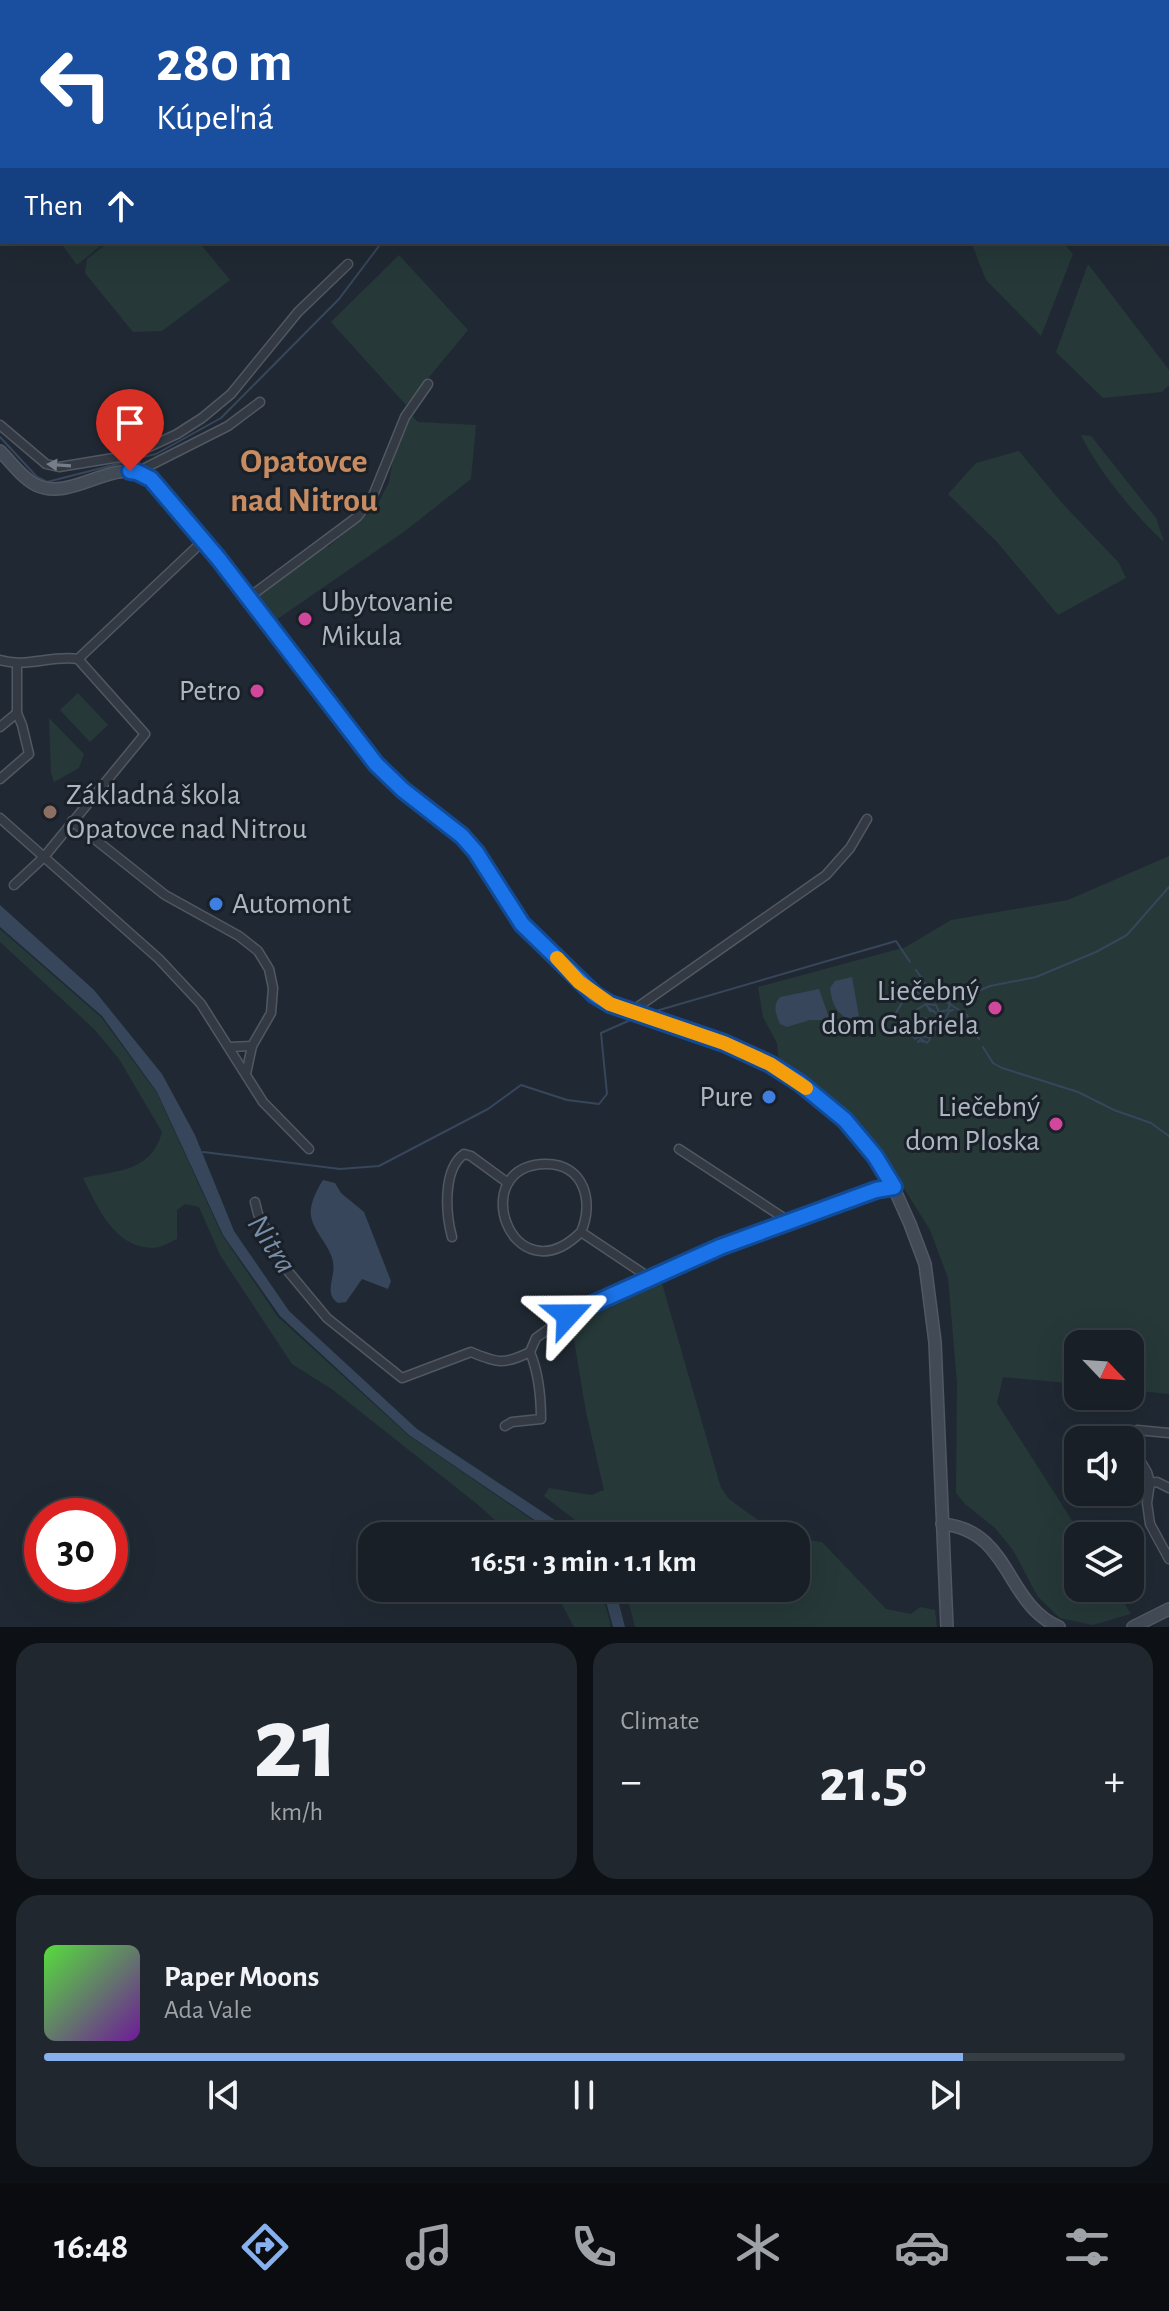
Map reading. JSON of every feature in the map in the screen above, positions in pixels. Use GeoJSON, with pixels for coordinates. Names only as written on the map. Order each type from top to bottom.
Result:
{"type":"FeatureCollection","features":[{"type":"Feature","properties":{"kind":"street"},"geometry":{"type":"LineString","coordinates":[[0,451],[28,479],[48,488],[65,487],[122,471],[202,418],[231,394],[298,312],[348,264]]}},
{"type":"Feature","properties":{"kind":"street"},"geometry":{"type":"LineString","coordinates":[[248,598],[357,517],[372,498],[405,417],[428,384]]}},
{"type":"Feature","properties":{"kind":"street"},"geometry":{"type":"LineString","coordinates":[[0,425],[46,464],[59,467],[134,463],[228,426],[260,402]]}},
{"type":"Feature","properties":{"kind":"street"},"geometry":{"type":"LineString","coordinates":[[134,463],[203,541],[376,764],[403,790],[462,836],[476,852],[522,924],[595,995],[610,1004],[724,1043],[770,1064],[800,1083],[845,1120],[888,1175],[925,1264],[932,1302],[947,1627]]}},
{"type":"Feature","properties":{"kind":"street"},"geometry":{"type":"LineString","coordinates":[[0,660],[17,664],[78,659],[203,541]]}},
{"type":"Feature","properties":{"kind":"street"},"geometry":{"type":"LineString","coordinates":[[14,885],[44,857],[145,734],[78,659]]}},
{"type":"Feature","properties":{"kind":"street"},"geometry":{"type":"LineString","coordinates":[[0,779],[29,754],[17,713],[17,664]]}},
{"type":"Feature","properties":{"kind":"street"},"geometry":{"type":"LineString","coordinates":[[0,727],[17,713]]}},
{"type":"Feature","properties":{"kind":"street"},"geometry":{"type":"LineString","coordinates":[[0,818],[159,959],[201,1004],[263,1102],[309,1149]]}},
{"type":"Feature","properties":{"kind":"street"},"geometry":{"type":"LineString","coordinates":[[632,1011],[826,875],[850,848],[867,819]]}},
{"type":"Feature","properties":{"kind":"street"},"geometry":{"type":"LineString","coordinates":[[72,821],[165,895],[239,936],[258,951],[269,969],[273,988],[271,1013],[252,1046],[245,1075]]}},
{"type":"Feature","properties":{"kind":"street"},"geometry":{"type":"LineString","coordinates":[[229,1047],[252,1046]]}},
{"type":"Feature","properties":{"kind":"street"},"geometry":{"type":"LineString","coordinates":[[679,1149],[790,1222]]}},
{"type":"Feature","properties":{"kind":"street"},"geometry":{"type":"LineString","coordinates":[[452,1237],[447,1200],[458,1159],[464,1154],[471,1156],[508,1183]]}},
{"type":"Feature","properties":{"kind":"street"},"geometry":{"type":"LineString","coordinates":[[554,1164],[569,1171],[581,1183],[588,1199],[588,1216],[581,1232],[569,1244],[553,1250],[536,1250],[521,1244],[509,1232],[502,1216],[502,1199],[508,1183],[521,1171],[536,1165],[554,1164]]}},
{"type":"Feature","properties":{"kind":"street"},"geometry":{"type":"LineString","coordinates":[[255,1202],[287,1270],[327,1318],[402,1378],[471,1352],[492,1360],[510,1362],[530,1352],[536,1338],[568,1315],[720,1247],[876,1190],[894,1187]]}},
{"type":"Feature","properties":{"kind":"street"},"geometry":{"type":"LineString","coordinates":[[581,1232],[650,1278]]}},
{"type":"Feature","properties":{"kind":"street"},"geometry":{"type":"LineString","coordinates":[[505,1426],[512,1422],[541,1419],[536,1367],[530,1352]]}},
{"type":"Feature","properties":{"kind":"street"},"geometry":{"type":"LineString","coordinates":[[1144,1431],[1169,1433]]}},
{"type":"Feature","properties":{"kind":"street"},"geometry":{"type":"LineString","coordinates":[[1144,1472],[1150,1483],[1147,1503],[1150,1524],[1169,1559]]}},
{"type":"Feature","properties":{"kind":"street"},"geometry":{"type":"LineString","coordinates":[[1150,1483],[1157,1482],[1169,1488]]}},
{"type":"Feature","properties":{"kind":"street"},"geometry":{"type":"LineString","coordinates":[[942,1524],[960,1527],[982,1538],[999,1556],[1028,1605],[1059,1627]]}},
{"type":"Feature","properties":{"kind":"street"},"geometry":{"type":"LineString","coordinates":[[1133,1627],[1169,1609]]}},
{"type":"Feature","properties":{"kind":"shaded area"},"geometry":{"type":"Polygon","coordinates":[[[61,244],[103,244],[77,265],[61,244]]]}},
{"type":"Feature","properties":{"kind":"shaded area"},"geometry":{"type":"Polygon","coordinates":[[[106,244],[201,244],[230,280],[162,331],[133,332],[85,273],[87,259],[106,244]]]}},
{"type":"Feature","properties":{"kind":"shaded area"},"geometry":{"type":"Polygon","coordinates":[[[972,244],[1065,244],[1073,254],[1041,336],[986,280],[972,244]]]}},
{"type":"Feature","properties":{"kind":"shaded area"},"geometry":{"type":"Polygon","coordinates":[[[399,255],[468,330],[406,405],[331,322],[399,255]]]}},
{"type":"Feature","properties":{"kind":"shaded area"},"geometry":{"type":"Polygon","coordinates":[[[1088,264],[1169,370],[1169,385],[1162,392],[1103,398],[1056,352],[1088,264]]]}},
{"type":"Feature","properties":{"kind":"shaded area"},"geometry":{"type":"Polygon","coordinates":[[[411,415],[418,422],[476,425],[471,479],[405,531],[276,620],[259,597],[328,547],[377,506],[389,482],[393,459],[411,415]]]}},
{"type":"Feature","properties":{"kind":"shaded area"},"geometry":{"type":"Polygon","coordinates":[[[1081,435],[1091,436],[1156,518],[1164,542],[1118,492],[1081,435]]]}},
{"type":"Feature","properties":{"kind":"shaded area"},"geometry":{"type":"Polygon","coordinates":[[[1019,451],[1062,503],[1119,563],[1126,578],[1058,615],[997,542],[948,494],[976,463],[1019,451]]]}},
{"type":"Feature","properties":{"kind":"shaded area"},"geometry":{"type":"Polygon","coordinates":[[[78,693],[108,725],[90,742],[60,710],[78,693]]]}},
{"type":"Feature","properties":{"kind":"shaded area"},"geometry":{"type":"Polygon","coordinates":[[[49,718],[84,754],[79,768],[54,782],[51,773],[49,718]]]}},
{"type":"Feature","properties":{"kind":"shaded area"},"geometry":{"type":"Polygon","coordinates":[[[1169,856],[1169,1394],[1144,1391],[1144,1330],[1064,1330],[1064,1383],[1003,1377],[997,1403],[1073,1522],[1064,1522],[1064,1602],[1124,1602],[1131,1614],[1093,1625],[1060,1618],[1038,1597],[1013,1550],[995,1528],[956,1493],[957,1382],[948,1278],[930,1230],[883,1155],[827,1097],[779,1063],[777,1043],[763,1017],[758,987],[906,947],[951,920],[1068,900],[1169,856]]]}},
{"type":"Feature","properties":{"kind":"shaded area"},"geometry":{"type":"Polygon","coordinates":[[[0,929],[101,1017],[157,1093],[222,1235],[278,1317],[408,1435],[535,1522],[497,1522],[333,1390],[292,1364],[220,1255],[199,1207],[185,1204],[177,1210],[177,1239],[159,1247],[139,1246],[117,1233],[101,1213],[83,1178],[142,1162],[157,1145],[162,1132],[119,1059],[94,1029],[0,942],[0,929]]]}},
{"type":"Feature","properties":{"kind":"shaded area"},"geometry":{"type":"Polygon","coordinates":[[[661,1280],[721,1488],[729,1499],[761,1522],[578,1522],[544,1496],[549,1488],[591,1495],[604,1490],[574,1340],[568,1331],[577,1325],[573,1317],[661,1280]]]}},
{"type":"Feature","properties":{"kind":"shaded area"},"geometry":{"type":"Polygon","coordinates":[[[810,1541],[822,1542],[886,1609],[911,1614],[920,1607],[935,1610],[937,1627],[635,1627],[629,1602],[810,1602],[810,1541]]]}},
{"type":"Feature","properties":{"kind":"shaded area"},"geometry":{"type":"Polygon","coordinates":[[[561,1602],[603,1602],[611,1627],[574,1627],[561,1602]]]}},
{"type":"Feature","properties":{"kind":"water"},"geometry":{"type":"Polygon","coordinates":[[[0,905],[94,990],[162,1074],[195,1135],[234,1231],[289,1311],[417,1429],[558,1522],[537,1522],[409,1435],[280,1316],[223,1235],[157,1092],[102,1016],[0,927],[0,905]]]}},
{"type":"Feature","properties":{"kind":"water"},"geometry":{"type":"Polygon","coordinates":[[[852,977],[859,1016],[847,1019],[835,1006],[830,988],[835,981],[852,977]]]}},
{"type":"Feature","properties":{"kind":"water"},"geometry":{"type":"Polygon","coordinates":[[[819,989],[830,1020],[810,1020],[787,1027],[780,1024],[775,1007],[780,997],[819,989]]]}},
{"type":"Feature","properties":{"kind":"water"},"geometry":{"type":"Polygon","coordinates":[[[323,1180],[335,1183],[341,1193],[364,1212],[391,1281],[388,1289],[362,1279],[346,1302],[338,1303],[331,1294],[333,1262],[311,1216],[312,1202],[323,1180]]]}},
{"type":"Feature","properties":{"kind":"water"},"geometry":{"type":"Polygon","coordinates":[[[605,1602],[619,1602],[625,1627],[613,1627],[605,1602]]]}},
{"type":"Feature","properties":{"kind":"waterway"},"geometry":{"type":"LineString","coordinates":[[135,459],[156,454],[221,418],[339,299],[380,244]]}},
{"type":"Feature","properties":{"kind":"waterway"},"geometry":{"type":"LineString","coordinates":[[0,437],[37,477],[47,482],[129,461]]}},
{"type":"Feature","properties":{"kind":"waterway"},"geometry":{"type":"LineString","coordinates":[[941,1002],[957,1000],[990,986],[1036,977],[1096,952],[1127,935],[1169,887]]}},
{"type":"Feature","properties":{"kind":"waterway"},"geometry":{"type":"LineString","coordinates":[[649,1013],[896,941],[910,962]]}},
{"type":"Feature","properties":{"kind":"waterway"},"geometry":{"type":"LineString","coordinates":[[916,970],[932,993],[967,1015],[979,1039]]}},
{"type":"Feature","properties":{"kind":"waterway"},"geometry":{"type":"LineString","coordinates":[[894,1016],[909,991],[915,990],[926,1000],[936,998]]}},
{"type":"Feature","properties":{"kind":"waterway"},"geometry":{"type":"LineString","coordinates":[[926,1004],[936,1005],[939,1012],[948,1010],[951,1001]]}},
{"type":"Feature","properties":{"kind":"waterway"},"geometry":{"type":"LineString","coordinates":[[914,1016],[916,1010],[926,1004],[930,1011],[934,1011]]}},
{"type":"Feature","properties":{"kind":"waterway"},"geometry":{"type":"LineString","coordinates":[[928,1007],[938,1015],[943,1011]]}},
{"type":"Feature","properties":{"kind":"waterway"},"geometry":{"type":"LineString","coordinates":[[891,1015],[903,1023],[915,1039],[920,1036],[930,1038],[933,1030],[939,1028],[940,1020],[945,1020],[949,1011],[953,1010]]}},
{"type":"Feature","properties":{"kind":"waterway"},"geometry":{"type":"LineString","coordinates":[[907,1025],[914,1017],[939,1020]]}},
{"type":"Feature","properties":{"kind":"waterway"},"geometry":{"type":"LineString","coordinates":[[203,1152],[340,1169],[379,1166],[488,1109],[521,1085],[567,1100],[599,1104],[607,1094],[601,1033],[635,1018]]}},
{"type":"Feature","properties":{"kind":"waterway"},"geometry":{"type":"LineString","coordinates":[[912,1022],[928,1030],[938,1027]]}},
{"type":"Feature","properties":{"kind":"waterway"},"geometry":{"type":"LineString","coordinates":[[918,1022],[938,1024]]}},
{"type":"Feature","properties":{"kind":"waterway"},"geometry":{"type":"LineString","coordinates":[[919,1037],[927,1043],[930,1039]]}},
{"type":"Feature","properties":{"kind":"waterway"},"geometry":{"type":"LineString","coordinates":[[918,1042],[923,1042]]}},
{"type":"Feature","properties":{"kind":"waterway"},"geometry":{"type":"LineString","coordinates":[[983,1047],[993,1063],[1002,1068],[1078,1092],[1114,1110],[1151,1123],[1169,1136]]}},
{"type":"Feature","properties":{"kind":"slow traffic"},"geometry":{"type":"LineString","coordinates":[[557,958],[579,982],[610,1004],[724,1043],[770,1064],[806,1088]]}},
{"type":"Feature","properties":{"kind":"place","name":"Ubytovanie Mikula"},"geometry":{"type":"Point","coordinates":[305,619]}},
{"type":"Feature","properties":{"kind":"place","name":"Petro"},"geometry":{"type":"Point","coordinates":[257,691]}},
{"type":"Feature","properties":{"kind":"place","name":"Základná škola Opatovce nad Nitrou"},"geometry":{"type":"Point","coordinates":[50,812]}},
{"type":"Feature","properties":{"kind":"place","name":"Automont"},"geometry":{"type":"Point","coordinates":[216,904]}},
{"type":"Feature","properties":{"kind":"place","name":"Liečebný dom Gabriela"},"geometry":{"type":"Point","coordinates":[995,1008]}},
{"type":"Feature","properties":{"kind":"place","name":"Pure"},"geometry":{"type":"Point","coordinates":[769,1097]}},
{"type":"Feature","properties":{"kind":"place","name":"Liečebný dom Ploska"},"geometry":{"type":"Point","coordinates":[1056,1124]}},
{"type":"Feature","properties":{"kind":"district","name":"Opatovce nad Nitrou"},"geometry":{"type":"Point","coordinates":[304,482]}},
{"type":"Feature","properties":{"kind":"route"},"geometry":{"type":"LineString","coordinates":[[130,471],[151,479],[218,558],[376,764],[403,790],[462,836],[476,852],[522,924],[579,982],[610,1004],[724,1043],[770,1064],[800,1083],[845,1120],[875,1156],[894,1187],[876,1190],[720,1247],[568,1315]]}},
{"type":"Feature","properties":{"kind":"water label","name":"Nitra"},"geometry":{"type":"Point","coordinates":[272,1244]}}]}
